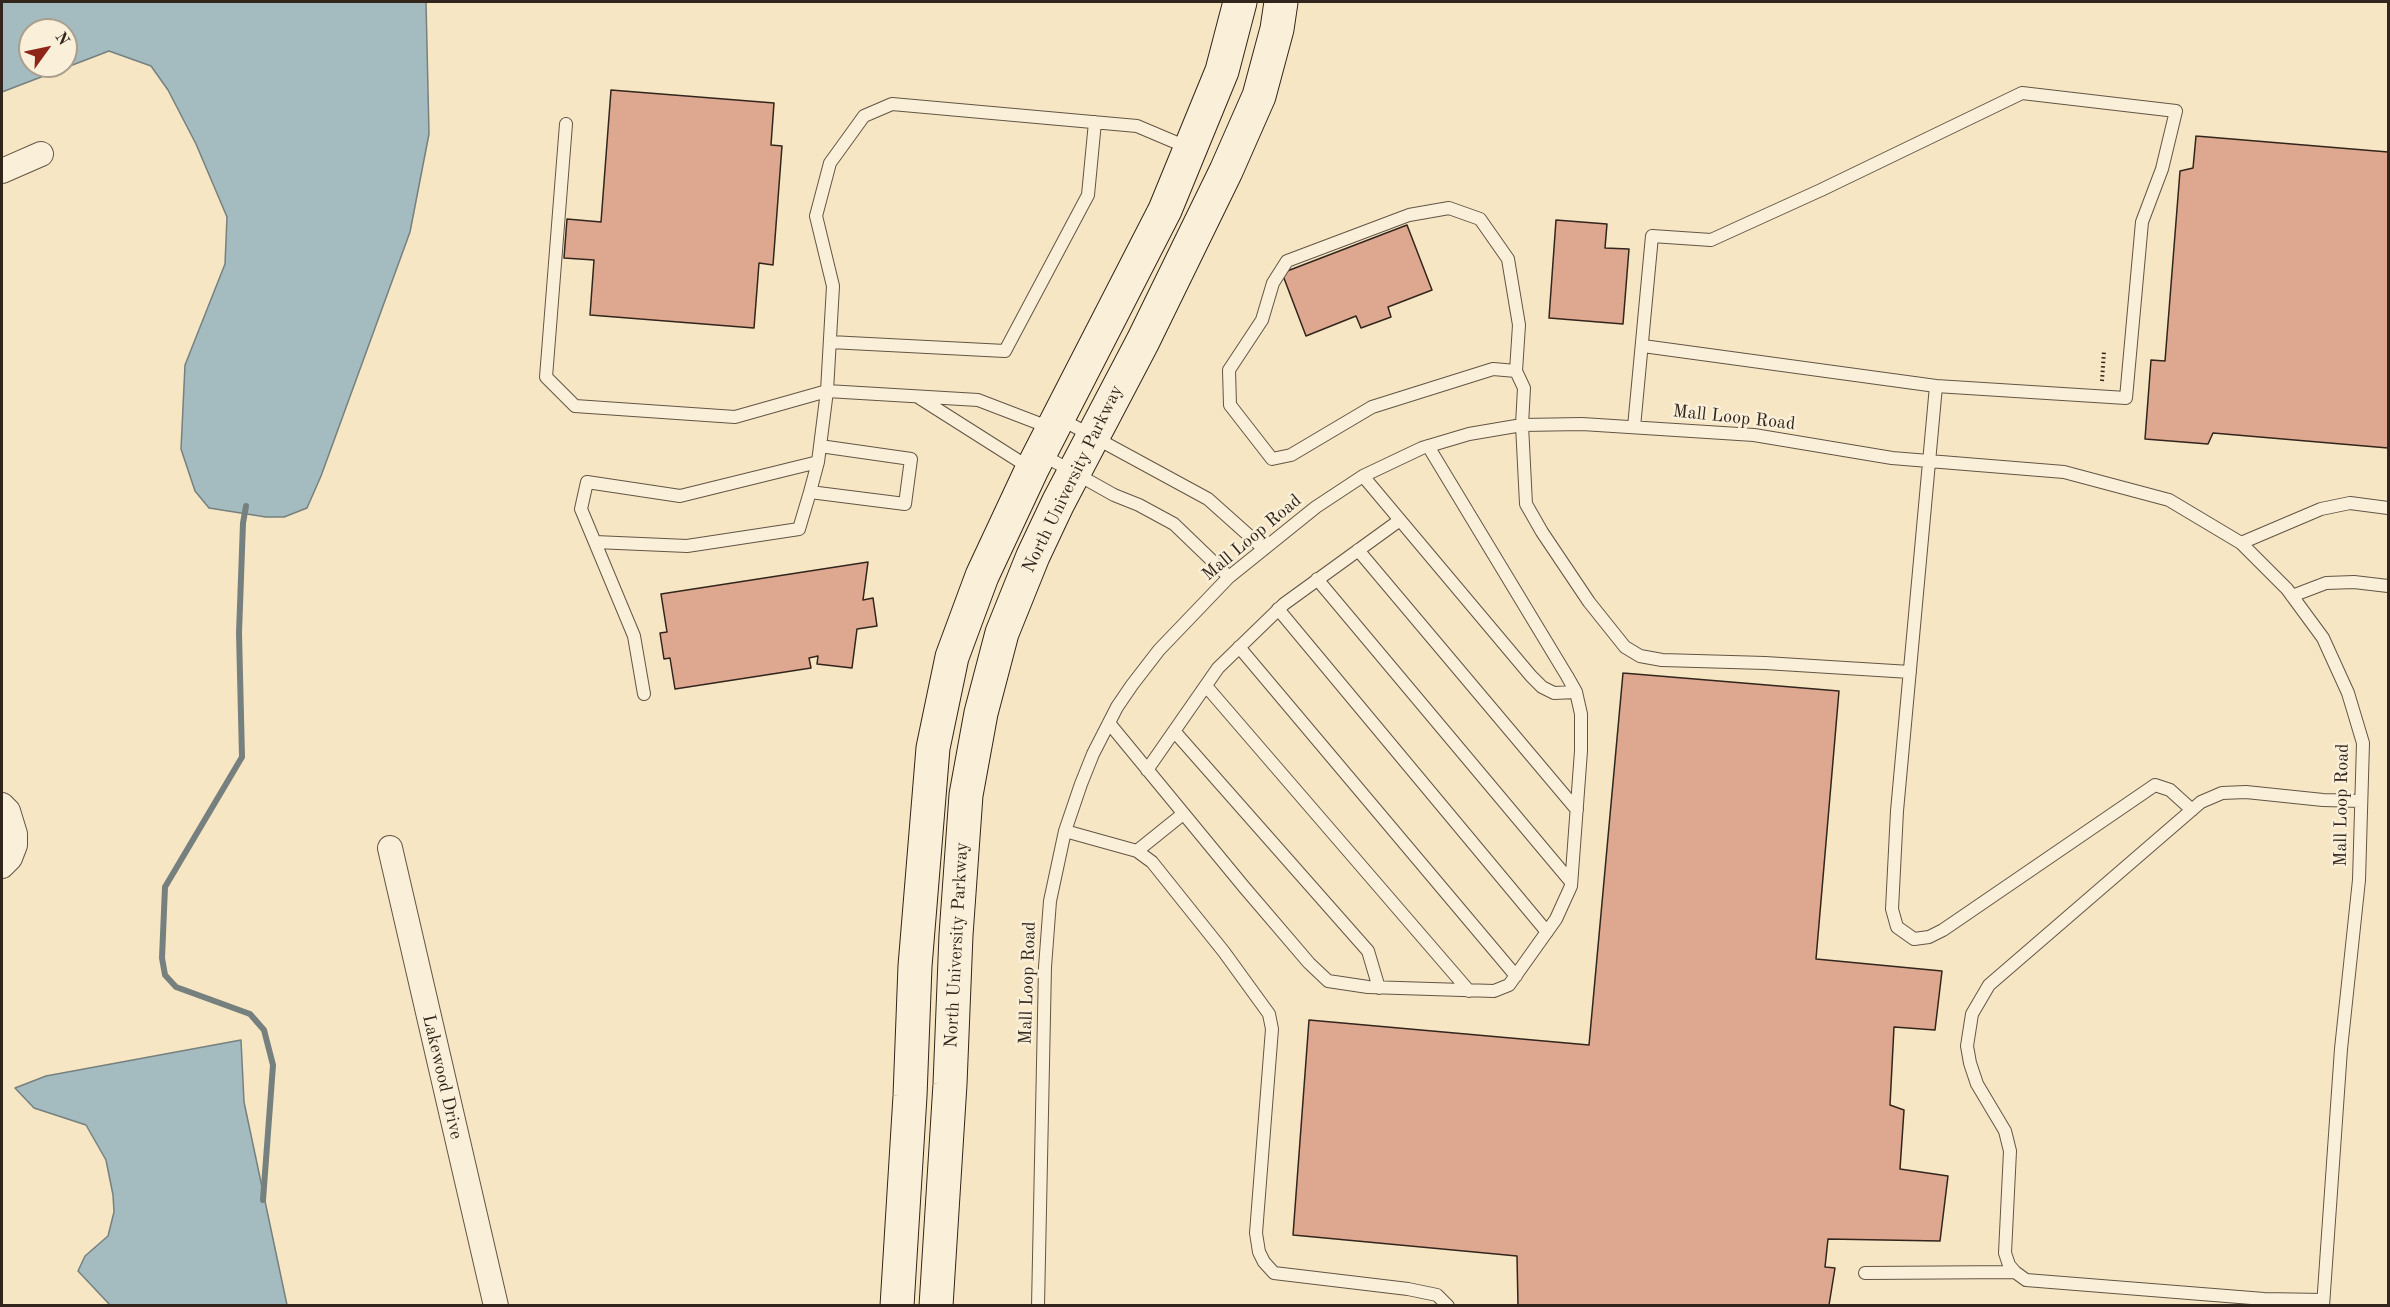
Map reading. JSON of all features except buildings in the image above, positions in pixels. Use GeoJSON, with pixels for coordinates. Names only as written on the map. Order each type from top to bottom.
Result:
{"type":"FeatureCollection","features":[{"type":"Feature","properties":{"kind":"main road","name":"North University Parkway"},"geometry":{"type":"LineString","coordinates":[[897,1305],[910,1096],[915,966],[933,748],[952,657],[982,576],[1046,442],[1165,210],[1222,70],[1240,2]]}},
{"type":"Feature","properties":{"kind":"main road","name":"North University Parkway"},"geometry":{"type":"LineString","coordinates":[[936,1305],[966,795],[981,713],[1002,633],[1033,556],[1226,171],[1259,96],[1277,29],[1281,2]]}},
{"type":"Feature","properties":{"kind":"street"},"geometry":{"type":"LineString","coordinates":[[2,171],[40,154]]}},
{"type":"Feature","properties":{"kind":"street"},"geometry":{"type":"LineString","coordinates":[[2,805],[8,811],[15,834],[15,845],[10,858],[2,866]]}},
{"type":"Feature","properties":{"kind":"street","name":"Lakewood Drive"},"geometry":{"type":"LineString","coordinates":[[390,848],[496,1305]]}},
{"type":"Feature","properties":{"kind":"lane"},"geometry":{"type":"LineString","coordinates":[[1634,427],[1652,236],[1711,240],[1821,190],[2022,93],[2175,111],[2162,169],[2142,222],[2126,398],[1936,386],[1643,346]]}},
{"type":"Feature","properties":{"kind":"lane"},"geometry":{"type":"LineString","coordinates":[[595,542],[687,546],[799,529],[818,462],[827,391],[830,342],[833,286],[816,216],[830,163],[864,116],[892,104],[1137,126],[1190,148]]}},
{"type":"Feature","properties":{"kind":"lane"},"geometry":{"type":"LineString","coordinates":[[830,342],[1005,351],[1088,195],[1095,122]]}},
{"type":"Feature","properties":{"kind":"lane"},"geometry":{"type":"LineString","coordinates":[[566,123],[546,377],[576,406],[735,417],[827,391],[978,400],[1046,442],[1074,473],[1174,524],[1229,577]]}},
{"type":"Feature","properties":{"kind":"lane"},"geometry":{"type":"LineString","coordinates":[[1516,371],[1493,369],[1372,407],[1291,455],[1272,459],[1230,405],[1229,370],[1262,320],[1273,283],[1287,261],[1409,215],[1449,208],[1479,219],[1508,259],[1519,325],[1516,371],[1524,388],[1522,424],[1526,504],[1589,602],[1625,647],[1640,656],[1662,660],[1766,663],[1910,672]]}},
{"type":"Feature","properties":{"kind":"lane"},"geometry":{"type":"LineString","coordinates":[[1936,386],[1897,811],[1892,909],[1897,927],[1914,939],[1929,937],[1943,930],[2154,785],[2170,790],[2192,810]]}},
{"type":"Feature","properties":{"kind":"lane"},"geometry":{"type":"LineString","coordinates":[[917,396],[1046,442],[1094,437],[1208,499],[1264,549]]}},
{"type":"Feature","properties":{"kind":"lane","name":"Mall Loop Road"},"geometry":{"type":"LineString","coordinates":[[1038,1305],[1045,967],[1050,901],[1065,831],[1093,754],[1109,723],[1132,685],[1159,650],[1229,577],[1316,507],[1363,476],[1428,446],[1470,434],[1522,424],[1582,424],[1754,435],[1892,458],[2064,472],[2169,500],[2241,543],[2292,596],[2323,638],[2348,693],[2363,743],[2359,880],[2340,1049],[2323,1303]]}},
{"type":"Feature","properties":{"kind":"lane"},"geometry":{"type":"LineString","coordinates":[[810,492],[905,504],[911,459],[820,446]]}},
{"type":"Feature","properties":{"kind":"lane"},"geometry":{"type":"LineString","coordinates":[[1109,723],[1258,904],[1328,981],[1379,988],[1469,991],[1494,991],[1509,985],[1547,932],[1567,898],[1571,882],[1577,810],[1581,714],[1576,692],[1428,446]]}},
{"type":"Feature","properties":{"kind":"lane"},"geometry":{"type":"LineString","coordinates":[[644,694],[634,636],[581,509],[587,482],[680,496],[818,462]]}},
{"type":"Feature","properties":{"kind":"lane"},"geometry":{"type":"LineString","coordinates":[[1363,476],[1537,681],[1554,693],[1576,692]]}},
{"type":"Feature","properties":{"kind":"lane"},"geometry":{"type":"LineString","coordinates":[[2241,543],[2321,508],[2350,503],[2388,508]]}},
{"type":"Feature","properties":{"kind":"lane"},"geometry":{"type":"LineString","coordinates":[[1147,770],[1218,668],[1239,647],[1278,609],[1400,520]]}},
{"type":"Feature","properties":{"kind":"lane"},"geometry":{"type":"LineString","coordinates":[[1358,550],[1577,810]]}},
{"type":"Feature","properties":{"kind":"lane"},"geometry":{"type":"LineString","coordinates":[[1317,579],[1571,882]]}},
{"type":"Feature","properties":{"kind":"lane"},"geometry":{"type":"LineString","coordinates":[[2292,596],[2326,583],[2354,582],[2388,586]]}},
{"type":"Feature","properties":{"kind":"lane"},"geometry":{"type":"LineString","coordinates":[[1278,609],[1547,932]]}},
{"type":"Feature","properties":{"kind":"lane"},"geometry":{"type":"LineString","coordinates":[[1239,647],[1516,976]]}},
{"type":"Feature","properties":{"kind":"lane"},"geometry":{"type":"LineString","coordinates":[[1206,686],[1469,991]]}},
{"type":"Feature","properties":{"kind":"lane"},"geometry":{"type":"LineString","coordinates":[[1174,731],[1368,951],[1379,988]]}},
{"type":"Feature","properties":{"kind":"lane"},"geometry":{"type":"LineString","coordinates":[[2323,1303],[2026,1280],[2009,1265],[2005,1253],[2010,1151],[2005,1131],[1977,1084],[1967,1046],[1972,1014],[1989,985],[2201,802],[2222,793],[2246,792],[2361,801]]}},
{"type":"Feature","properties":{"kind":"lane"},"geometry":{"type":"LineString","coordinates":[[1137,851],[1184,814]]}},
{"type":"Feature","properties":{"kind":"lane"},"geometry":{"type":"LineString","coordinates":[[1065,831],[1137,851],[1152,862],[1178,892],[1269,1014],[1272,1029],[1256,1233],[1259,1252],[1264,1262],[1274,1273],[1408,1289],[1437,1295],[1448,1305]]}},
{"type":"Feature","properties":{"kind":"lane"},"geometry":{"type":"LineString","coordinates":[[1865,1273],[2015,1272]]}},
{"type":"Feature","properties":{"kind":"water"},"geometry":{"type":"Polygon","coordinates":[[[2,2],[426,2],[429,134],[410,232],[321,476],[307,508],[284,517],[266,517],[209,508],[195,491],[181,449],[185,365],[225,264],[227,217],[196,144],[168,90],[151,66],[109,51],[78,63],[78,18],[18,18],[18,78],[39,78],[2,92],[2,2]]]}},
{"type":"Feature","properties":{"kind":"water"},"geometry":{"type":"Polygon","coordinates":[[[241,1040],[244,1102],[287,1305],[110,1305],[78,1271],[85,1256],[108,1236],[114,1212],[106,1160],[86,1125],[34,1108],[15,1088],[46,1076],[241,1040]]]}},
{"type":"Feature","properties":{"kind":"waterway"},"geometry":{"type":"LineString","coordinates":[[246,506],[243,523],[239,633],[242,757],[165,887],[162,958],[165,975],[176,987],[250,1014],[264,1030],[273,1065],[263,1200]]}}]}
